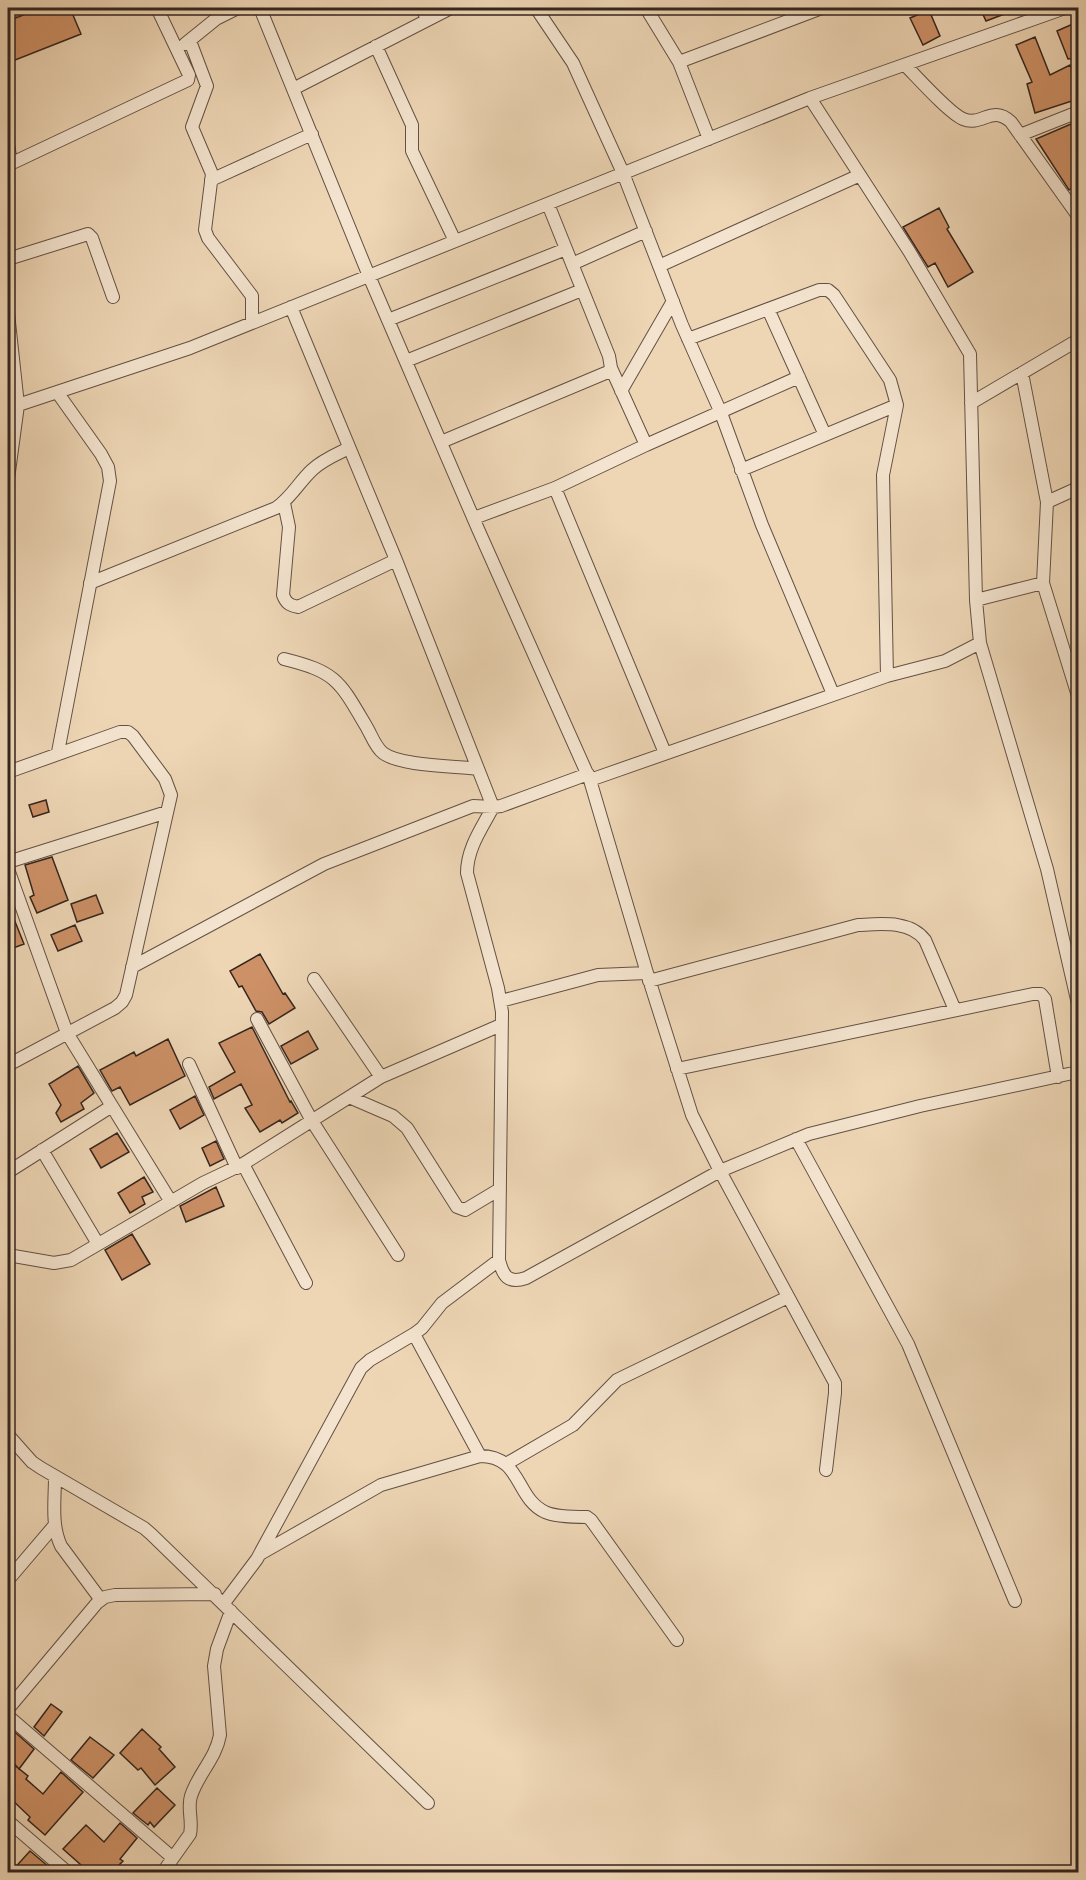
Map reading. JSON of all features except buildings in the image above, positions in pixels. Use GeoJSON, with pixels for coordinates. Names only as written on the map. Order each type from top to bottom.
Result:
{"type":"FeatureCollection","features":[{"type":"Feature","properties":{"kind":"street"},"geometry":{"type":"LineString","coordinates":[[8,13],[20,8]]}},
{"type":"Feature","properties":{"kind":"street"},"geometry":{"type":"LineString","coordinates":[[8,143],[9,165],[186,82],[189,75],[157,8]]}},
{"type":"Feature","properties":{"kind":"street"},"geometry":{"type":"LineString","coordinates":[[177,51],[216,19],[238,8]]}},
{"type":"Feature","properties":{"kind":"street"},"geometry":{"type":"LineString","coordinates":[[260,8],[369,276],[589,777],[648,977],[692,1115],[835,1383],[836,1392],[826,1470]]}},
{"type":"Feature","properties":{"kind":"street"},"geometry":{"type":"LineString","coordinates":[[421,8],[428,20]]}},
{"type":"Feature","properties":{"kind":"street"},"geometry":{"type":"LineString","coordinates":[[293,89],[451,8]]}},
{"type":"Feature","properties":{"kind":"street"},"geometry":{"type":"LineString","coordinates":[[536,8],[573,63],[623,173],[688,339],[721,413],[762,525],[833,694]]}},
{"type":"Feature","properties":{"kind":"street"},"geometry":{"type":"LineString","coordinates":[[646,8],[679,62],[709,139]]}},
{"type":"Feature","properties":{"kind":"street"},"geometry":{"type":"LineString","coordinates":[[679,62],[822,8]]}},
{"type":"Feature","properties":{"kind":"street"},"geometry":{"type":"LineString","coordinates":[[14,413],[57,392],[190,348],[810,98],[905,65],[1037,12],[1065,8]]}},
{"type":"Feature","properties":{"kind":"street"},"geometry":{"type":"LineString","coordinates":[[190,41],[207,86],[192,127],[210,169],[211,180],[205,230],[208,238],[252,296],[252,323]]}},
{"type":"Feature","properties":{"kind":"street"},"geometry":{"type":"LineString","coordinates":[[376,46],[412,125],[412,151],[455,241]]}},
{"type":"Feature","properties":{"kind":"street"},"geometry":{"type":"LineString","coordinates":[[905,65],[964,120],[976,121],[996,114],[1004,115],[1078,216]]}},
{"type":"Feature","properties":{"kind":"street"},"geometry":{"type":"LineString","coordinates":[[810,98],[909,251],[970,354],[976,600],[980,643],[1047,870],[1078,1004]]}},
{"type":"Feature","properties":{"kind":"street"},"geometry":{"type":"LineString","coordinates":[[1020,135],[1078,112]]}},
{"type":"Feature","properties":{"kind":"street"},"geometry":{"type":"LineString","coordinates":[[211,180],[312,134]]}},
{"type":"Feature","properties":{"kind":"street"},"geometry":{"type":"LineString","coordinates":[[659,266],[860,175]]}},
{"type":"Feature","properties":{"kind":"street"},"geometry":{"type":"LineString","coordinates":[[548,204],[609,356],[610,368],[646,445]]}},
{"type":"Feature","properties":{"kind":"street"},"geometry":{"type":"LineString","coordinates":[[572,264],[646,231]]}},
{"type":"Feature","properties":{"kind":"street"},"geometry":{"type":"LineString","coordinates":[[8,259],[88,234],[92,238],[113,297]]}},
{"type":"Feature","properties":{"kind":"street"},"geometry":{"type":"LineString","coordinates":[[388,320],[566,249]]}},
{"type":"Feature","properties":{"kind":"street"},"geometry":{"type":"LineString","coordinates":[[406,361],[582,290]]}},
{"type":"Feature","properties":{"kind":"street"},"geometry":{"type":"LineString","coordinates":[[688,339],[819,290],[828,290],[834,295],[890,380],[897,405],[883,475],[887,676]]}},
{"type":"Feature","properties":{"kind":"street"},"geometry":{"type":"LineString","coordinates":[[621,392],[673,301]]}},
{"type":"Feature","properties":{"kind":"street"},"geometry":{"type":"LineString","coordinates":[[291,307],[396,560],[494,807]]}},
{"type":"Feature","properties":{"kind":"street"},"geometry":{"type":"LineString","coordinates":[[768,309],[825,435]]}},
{"type":"Feature","properties":{"kind":"street"},"geometry":{"type":"LineString","coordinates":[[8,313],[14,413],[8,478]]}},
{"type":"Feature","properties":{"kind":"street"},"geometry":{"type":"LineString","coordinates":[[971,404],[1078,340]]}},
{"type":"Feature","properties":{"kind":"street"},"geometry":{"type":"LineString","coordinates":[[441,442],[599,375],[610,368]]}},
{"type":"Feature","properties":{"kind":"street"},"geometry":{"type":"LineString","coordinates":[[1022,373],[1047,502],[1043,583],[1078,696]]}},
{"type":"Feature","properties":{"kind":"street"},"geometry":{"type":"LineString","coordinates":[[474,518],[555,488],[799,377]]}},
{"type":"Feature","properties":{"kind":"street"},"geometry":{"type":"LineString","coordinates":[[57,392],[108,467],[110,482],[58,752]]}},
{"type":"Feature","properties":{"kind":"street"},"geometry":{"type":"LineString","coordinates":[[741,470],[897,405]]}},
{"type":"Feature","properties":{"kind":"street"},"geometry":{"type":"LineString","coordinates":[[90,583],[276,508],[284,503],[320,463],[350,448]]}},
{"type":"Feature","properties":{"kind":"street"},"geometry":{"type":"LineString","coordinates":[[555,488],[665,753]]}},
{"type":"Feature","properties":{"kind":"street"},"geometry":{"type":"LineString","coordinates":[[1047,502],[1078,488]]}},
{"type":"Feature","properties":{"kind":"street"},"geometry":{"type":"LineString","coordinates":[[284,503],[289,527],[284,595],[285,601],[290,605],[298,607],[396,560]]}},
{"type":"Feature","properties":{"kind":"street"},"geometry":{"type":"LineString","coordinates":[[976,600],[1043,583]]}},
{"type":"Feature","properties":{"kind":"street"},"geometry":{"type":"LineString","coordinates":[[132,967],[331,861],[474,806],[494,807],[665,753],[887,676],[945,661],[980,643]]}},
{"type":"Feature","properties":{"kind":"street"},"geometry":{"type":"LineString","coordinates":[[284,659],[309,665],[328,674],[338,682],[383,753],[402,761],[478,769]]}},
{"type":"Feature","properties":{"kind":"street"},"geometry":{"type":"LineString","coordinates":[[8,772],[58,752],[120,732],[128,732],[165,779],[171,795],[126,994],[122,1002],[115,1008],[8,1065]]}},
{"type":"Feature","properties":{"kind":"street"},"geometry":{"type":"LineString","coordinates":[[494,807],[471,848],[467,860],[467,873],[501,1001],[499,1260],[502,1272],[510,1280],[517,1281],[526,1278],[720,1171],[796,1139],[920,1106],[1058,1077],[1078,1070]]}},
{"type":"Feature","properties":{"kind":"street"},"geometry":{"type":"LineString","coordinates":[[8,862],[167,812]]}},
{"type":"Feature","properties":{"kind":"street"},"geometry":{"type":"LineString","coordinates":[[8,869],[67,1033],[171,1202]]}},
{"type":"Feature","properties":{"kind":"street"},"geometry":{"type":"LineString","coordinates":[[501,1001],[598,975],[648,977],[858,925],[880,924],[906,926],[920,933],[956,1010]]}},
{"type":"Feature","properties":{"kind":"street"},"geometry":{"type":"LineString","coordinates":[[314,979],[381,1077]]}},
{"type":"Feature","properties":{"kind":"street"},"geometry":{"type":"LineString","coordinates":[[677,1069],[1041,994],[1045,999],[1058,1077]]}},
{"type":"Feature","properties":{"kind":"street"},"geometry":{"type":"LineString","coordinates":[[257,1019],[312,1121],[398,1255]]}},
{"type":"Feature","properties":{"kind":"street"},"geometry":{"type":"LineString","coordinates":[[8,1255],[46,1262],[71,1260],[203,1183],[240,1166],[381,1077],[501,1025]]}},
{"type":"Feature","properties":{"kind":"street"},"geometry":{"type":"LineString","coordinates":[[189,1064],[240,1166],[306,1283]]}},
{"type":"Feature","properties":{"kind":"street"},"geometry":{"type":"LineString","coordinates":[[349,1097],[400,1121],[407,1128],[457,1208],[465,1210],[500,1189]]}},
{"type":"Feature","properties":{"kind":"street"},"geometry":{"type":"LineString","coordinates":[[8,1172],[112,1107]]}},
{"type":"Feature","properties":{"kind":"street"},"geometry":{"type":"LineString","coordinates":[[796,1139],[908,1344],[1015,1602]]}},
{"type":"Feature","properties":{"kind":"street"},"geometry":{"type":"LineString","coordinates":[[42,1150],[98,1244]]}},
{"type":"Feature","properties":{"kind":"street"},"geometry":{"type":"LineString","coordinates":[[163,1872],[190,1834],[191,1794],[218,1746],[220,1735],[214,1666],[223,1603],[260,1554],[361,1368],[422,1328],[442,1303],[499,1260]]}},
{"type":"Feature","properties":{"kind":"street"},"geometry":{"type":"LineString","coordinates":[[506,1464],[573,1425],[617,1380],[788,1297]]}},
{"type":"Feature","properties":{"kind":"street"},"geometry":{"type":"LineString","coordinates":[[414,1334],[480,1455]]}},
{"type":"Feature","properties":{"kind":"street"},"geometry":{"type":"LineString","coordinates":[[8,1435],[32,1462],[144,1528],[428,1803]]}},
{"type":"Feature","properties":{"kind":"street"},"geometry":{"type":"LineString","coordinates":[[260,1554],[381,1485],[480,1455],[498,1458],[506,1464],[531,1500],[546,1513],[587,1517],[591,1520],[677,1640]]}},
{"type":"Feature","properties":{"kind":"street"},"geometry":{"type":"LineString","coordinates":[[55,1477],[54,1526],[61,1546],[101,1600]]}},
{"type":"Feature","properties":{"kind":"street"},"geometry":{"type":"LineString","coordinates":[[8,1580],[54,1526]]}},
{"type":"Feature","properties":{"kind":"street"},"geometry":{"type":"LineString","coordinates":[[8,1708],[101,1600],[115,1595],[223,1603]]}},
{"type":"Feature","properties":{"kind":"street"},"geometry":{"type":"LineString","coordinates":[[8,1716],[173,1858]]}},
{"type":"Feature","properties":{"kind":"street"},"geometry":{"type":"LineString","coordinates":[[8,1821],[65,1870]]}}]}
